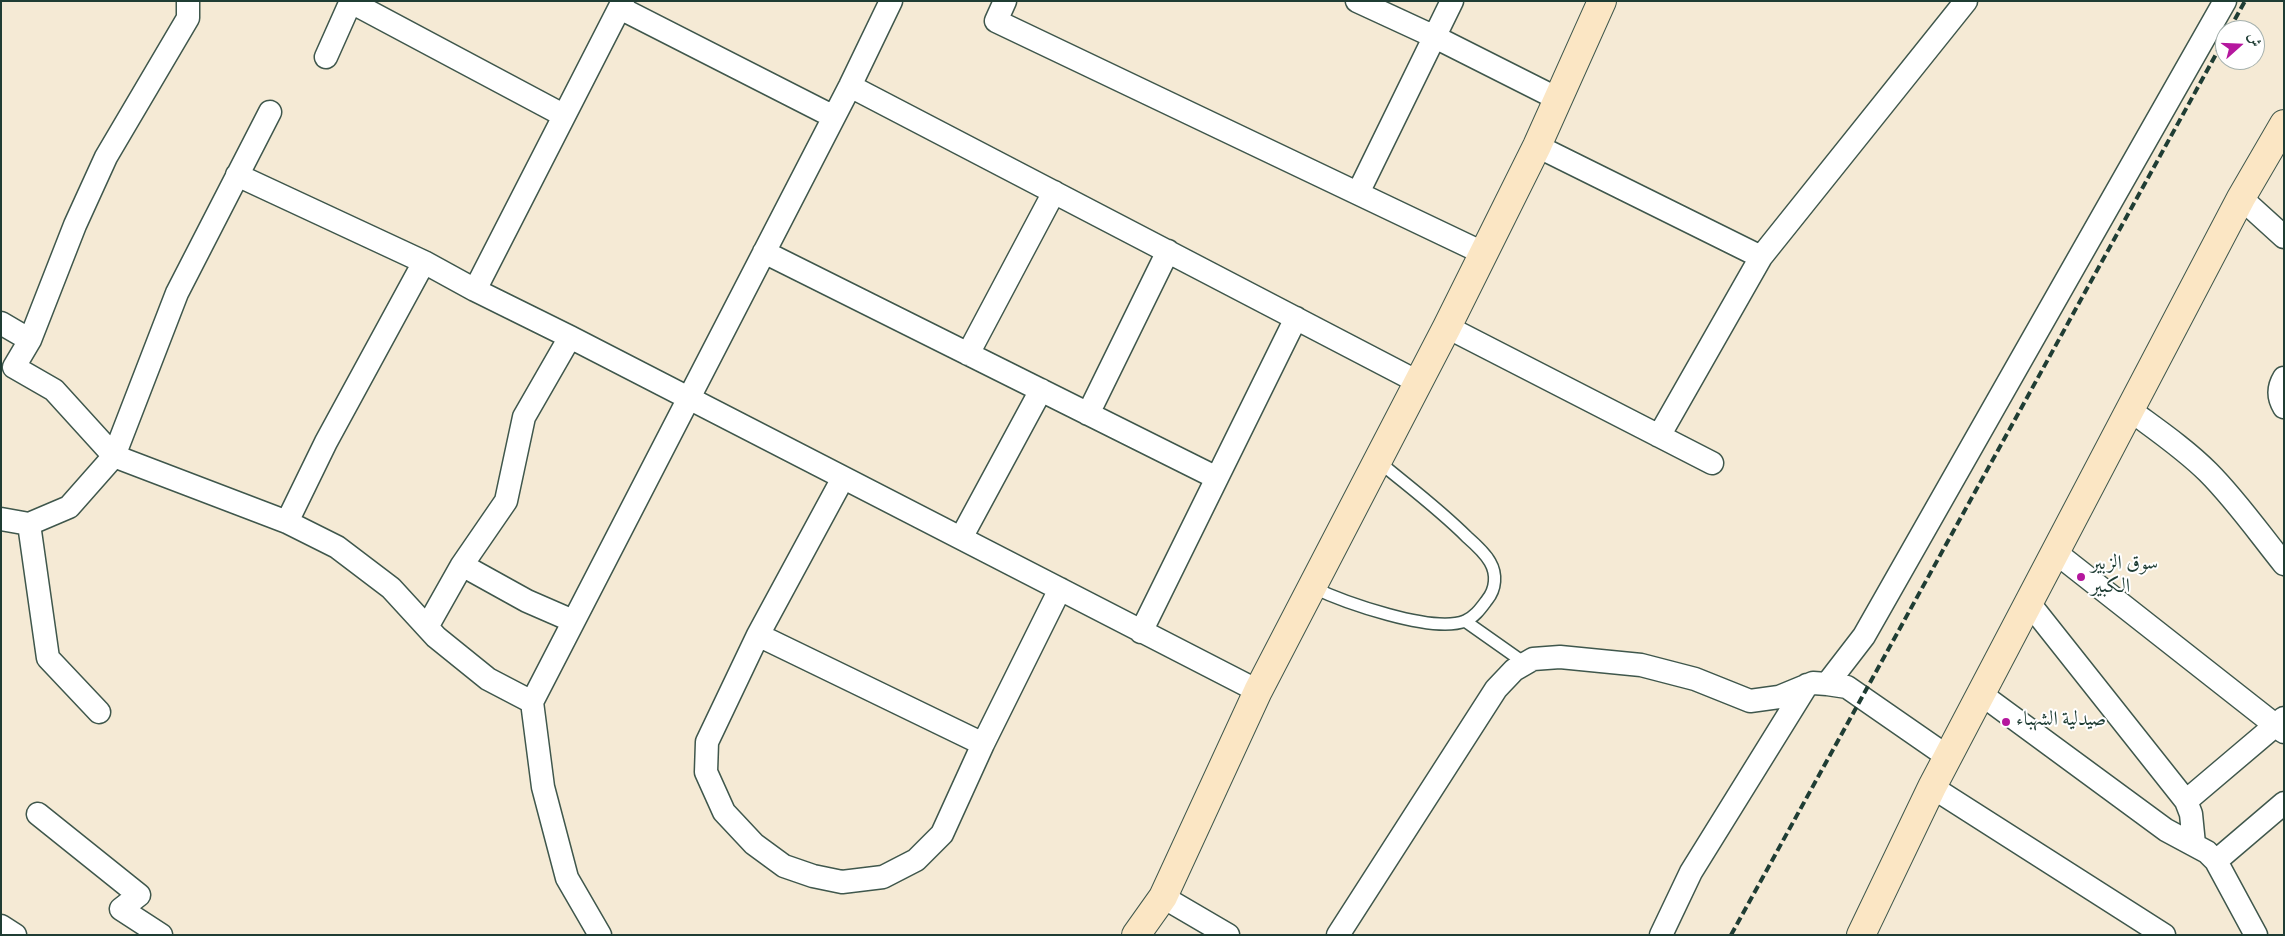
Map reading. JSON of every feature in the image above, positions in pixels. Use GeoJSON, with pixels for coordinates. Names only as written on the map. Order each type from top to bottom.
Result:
{"type":"FeatureCollection","features":[{"type":"Feature","properties":{"kind":"street"},"geometry":{"type":"LineString","coordinates":[[188,1],[188,18],[106,156],[75,225],[30,340],[14,367],[54,390],[114,456],[287,522],[337,547],[391,588],[436,637],[488,679],[532,702]]}},
{"type":"Feature","properties":{"kind":"street"},"geometry":{"type":"LineString","coordinates":[[326,57],[351,1],[563,115]]}},
{"type":"Feature","properties":{"kind":"street"},"geometry":{"type":"LineString","coordinates":[[600,935],[567,878],[543,787],[532,702],[850,86],[891,1]]}},
{"type":"Feature","properties":{"kind":"street"},"geometry":{"type":"LineString","coordinates":[[1005,1],[996,21],[1483,253]]}},
{"type":"Feature","properties":{"kind":"street"},"geometry":{"type":"LineString","coordinates":[[1357,1],[1435,37],[1558,99]]}},
{"type":"Feature","properties":{"kind":"street"},"geometry":{"type":"LineString","coordinates":[[1358,193],[1452,1]]}},
{"type":"Feature","properties":{"kind":"street"},"geometry":{"type":"LineString","coordinates":[[1136,935],[1163,897],[1258,691],[1447,327],[1536,146],[1602,1]]}},
{"type":"Feature","properties":{"kind":"street"},"geometry":{"type":"LineString","coordinates":[[1659,436],[1762,257],[1966,1]]}},
{"type":"Feature","properties":{"kind":"street"},"geometry":{"type":"LineString","coordinates":[[1661,935],[1691,872],[1817,684],[1864,636],[2225,1]]}},
{"type":"Feature","properties":{"kind":"street"},"geometry":{"type":"LineString","coordinates":[[475,290],[563,115],[622,5],[834,117]]}},
{"type":"Feature","properties":{"kind":"street"},"geometry":{"type":"LineString","coordinates":[[850,86],[1418,382]]}},
{"type":"Feature","properties":{"kind":"street"},"geometry":{"type":"LineString","coordinates":[[1,519],[29,524],[69,507],[114,456],[177,293],[270,112]]}},
{"type":"Feature","properties":{"kind":"street"},"geometry":{"type":"LineString","coordinates":[[1861,935],[1932,787],[2241,198],[2284,124]]}},
{"type":"Feature","properties":{"kind":"street"},"geometry":{"type":"LineString","coordinates":[[1536,146],[1762,257]]}},
{"type":"Feature","properties":{"kind":"street"},"geometry":{"type":"LineString","coordinates":[[237,175],[424,262],[475,290],[1258,691]]}},
{"type":"Feature","properties":{"kind":"street"},"geometry":{"type":"LineString","coordinates":[[968,354],[1054,192]]}},
{"type":"Feature","properties":{"kind":"street"},"geometry":{"type":"LineString","coordinates":[[2241,198],[2284,237]]}},
{"type":"Feature","properties":{"kind":"street"},"geometry":{"type":"LineString","coordinates":[[764,252],[1217,478]]}},
{"type":"Feature","properties":{"kind":"street"},"geometry":{"type":"LineString","coordinates":[[1088,414],[1168,252]]}},
{"type":"Feature","properties":{"kind":"street"},"geometry":{"type":"LineString","coordinates":[[287,522],[326,442],[424,262]]}},
{"type":"Feature","properties":{"kind":"street"},"geometry":{"type":"LineString","coordinates":[[1141,632],[1296,318]]}},
{"type":"Feature","properties":{"kind":"street"},"geometry":{"type":"LineString","coordinates":[[1,323],[30,340]]}},
{"type":"Feature","properties":{"kind":"street"},"geometry":{"type":"LineString","coordinates":[[1447,327],[1712,463]]}},
{"type":"Feature","properties":{"kind":"street"},"geometry":{"type":"LineString","coordinates":[[427,627],[462,565],[506,501],[524,417],[570,337]]}},
{"type":"Feature","properties":{"kind":"street"},"geometry":{"type":"LineString","coordinates":[[2284,378],[2279,390],[2280,401],[2284,407]]}},
{"type":"Feature","properties":{"kind":"street"},"geometry":{"type":"LineString","coordinates":[[961,538],[1041,390]]}},
{"type":"Feature","properties":{"kind":"street"},"geometry":{"type":"LineString","coordinates":[[2130,410],[2174,442],[2208,472],[2236,503],[2284,564]]}},
{"type":"Feature","properties":{"kind":"street"},"geometry":{"type":"LineString","coordinates":[[843,478],[758,635],[707,742],[706,772],[724,812],[754,844],[784,866],[813,876],[842,882],[883,877],[916,860],[942,834],[983,744],[1060,589]]}},
{"type":"Feature","properties":{"kind":"street"},"geometry":{"type":"LineString","coordinates":[[29,524],[48,658],[57,671],[99,712]]}},
{"type":"Feature","properties":{"kind":"street"},"geometry":{"type":"LineString","coordinates":[[2055,552],[2282,725],[2186,801]]}},
{"type":"Feature","properties":{"kind":"street"},"geometry":{"type":"LineString","coordinates":[[462,565],[527,601],[574,621]]}},
{"type":"Feature","properties":{"kind":"street"},"geometry":{"type":"LineString","coordinates":[[2029,603],[2186,801],[2191,814],[2194,844]]}},
{"type":"Feature","properties":{"kind":"street"},"geometry":{"type":"LineString","coordinates":[[758,635],[983,744]]}},
{"type":"Feature","properties":{"kind":"street"},"geometry":{"type":"LineString","coordinates":[[1338,935],[1496,689],[1514,670],[1532,659],[1560,657],[1640,665],[1695,679],[1750,701],[1779,698],[1817,684],[1847,688],[1948,757]]}},
{"type":"Feature","properties":{"kind":"street"},"geometry":{"type":"LineString","coordinates":[[1981,694],[2166,830],[2194,844],[2216,861],[2256,935]]}},
{"type":"Feature","properties":{"kind":"street"},"geometry":{"type":"LineString","coordinates":[[1932,787],[2164,935]]}},
{"type":"Feature","properties":{"kind":"street"},"geometry":{"type":"LineString","coordinates":[[2216,861],[2284,803]]}},
{"type":"Feature","properties":{"kind":"street"},"geometry":{"type":"LineString","coordinates":[[38,814],[139,894],[121,909],[161,935]]}},
{"type":"Feature","properties":{"kind":"street"},"geometry":{"type":"LineString","coordinates":[[1163,897],[1228,935]]}},
{"type":"Feature","properties":{"kind":"street"},"geometry":{"type":"LineString","coordinates":[[1,926],[15,935]]}},
{"type":"Feature","properties":{"kind":"lane"},"geometry":{"type":"LineString","coordinates":[[1312,587],[1342,601],[1399,617],[1447,624],[1465,621],[1477,614],[1492,595],[1496,576],[1490,560],[1432,504],[1378,461]]}},
{"type":"Feature","properties":{"kind":"lane"},"geometry":{"type":"LineString","coordinates":[[1465,621],[1526,664]]}},
{"type":"Feature","properties":{"kind":"railway"},"geometry":{"type":"LineString","coordinates":[[2235,20],[2245,1]]}},
{"type":"Feature","properties":{"kind":"railway"},"geometry":{"type":"LineString","coordinates":[[1731,935],[2215,56]]}},
{"type":"Feature","properties":{"kind":"place","name":"سوق الزبير الكبير"},"geometry":{"type":"Point","coordinates":[2081,577]}},
{"type":"Feature","properties":{"kind":"place","name":"صيدلية الشهباء"},"geometry":{"type":"Point","coordinates":[2006,722]}}]}
